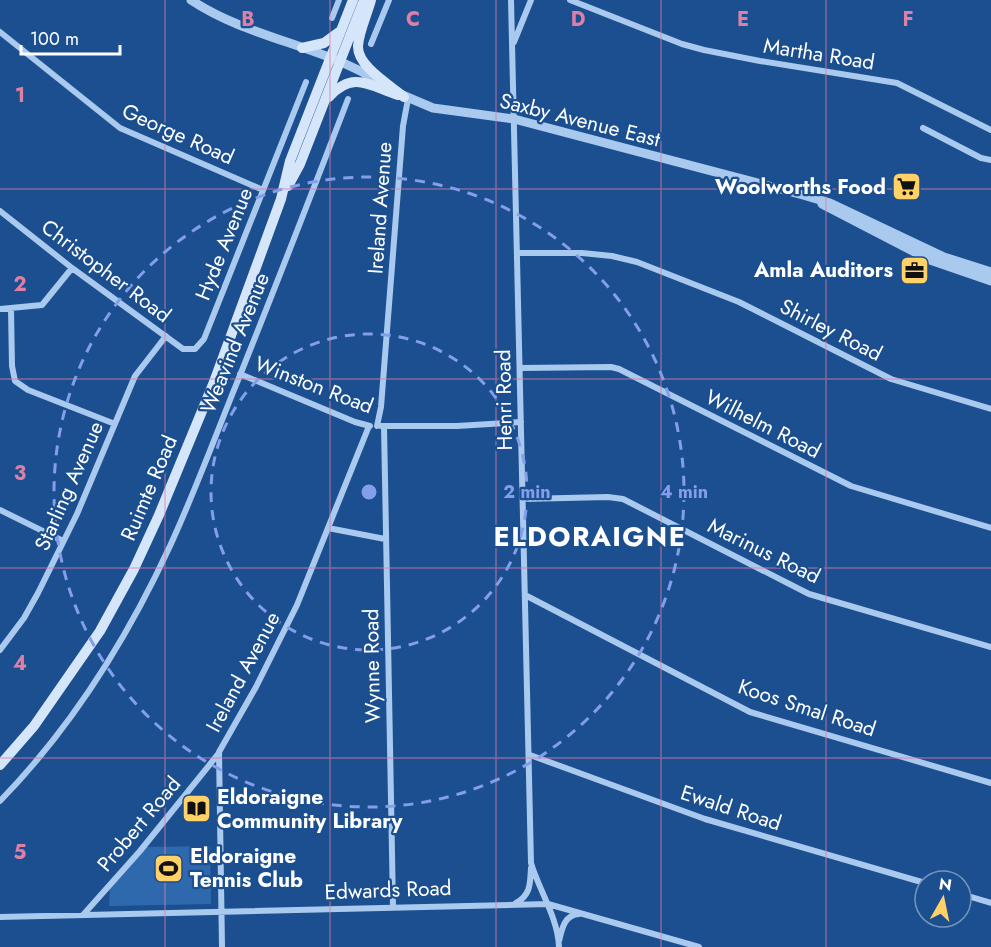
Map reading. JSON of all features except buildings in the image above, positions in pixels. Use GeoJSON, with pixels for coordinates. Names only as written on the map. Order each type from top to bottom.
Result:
{"type":"FeatureCollection","features":[{"type":"Feature","properties":{"kind":"main road","name":"Ruimte Road"},"geometry":{"type":"LineString","coordinates":[[281,199],[300,164],[325,102],[345,22],[353,0]]}},
{"type":"Feature","properties":{"kind":"main road","name":"Ruimte Road"},"geometry":{"type":"LineString","coordinates":[[0,765],[34,726],[89,648],[134,569],[176,478],[210,392],[281,199],[290,161],[364,0]]}},
{"type":"Feature","properties":{"kind":"main road"},"geometry":{"type":"LineString","coordinates":[[371,0],[358,45],[360,56],[366,66],[406,98]]}},
{"type":"Feature","properties":{"kind":"main road"},"geometry":{"type":"LineString","coordinates":[[302,48],[326,42],[337,34],[345,22]]}},
{"type":"Feature","properties":{"kind":"main road"},"geometry":{"type":"LineString","coordinates":[[325,102],[335,91],[354,81],[366,82],[406,98]]}},
{"type":"Feature","properties":{"kind":"street","name":"Saxby Avenue East"},"geometry":{"type":"LineString","coordinates":[[191,0],[221,16],[335,59],[365,73],[406,98],[448,111],[514,119],[818,200],[944,257],[991,272]]}},
{"type":"Feature","properties":{"kind":"street"},"geometry":{"type":"LineString","coordinates":[[332,18],[339,0]]}},
{"type":"Feature","properties":{"kind":"street"},"geometry":{"type":"LineString","coordinates":[[371,44],[389,0]]}},
{"type":"Feature","properties":{"kind":"street","name":"Henri Road"},"geometry":{"type":"LineString","coordinates":[[511,0],[531,863],[548,904],[559,945]]}},
{"type":"Feature","properties":{"kind":"street"},"geometry":{"type":"LineString","coordinates":[[513,46],[531,0]]}},
{"type":"Feature","properties":{"kind":"street","name":"Martha Road"},"geometry":{"type":"LineString","coordinates":[[570,0],[682,44],[704,50],[760,62],[897,83],[991,130]]}},
{"type":"Feature","properties":{"kind":"street","name":"George Road"},"geometry":{"type":"LineString","coordinates":[[0,32],[120,129],[263,190]]}},
{"type":"Feature","properties":{"kind":"street","name":"Hyde Avenue"},"geometry":{"type":"LineString","coordinates":[[195,349],[204,339],[306,82]]}},
{"type":"Feature","properties":{"kind":"street","name":"Ireland Avenue"},"geometry":{"type":"LineString","coordinates":[[381,426],[406,98]]}},
{"type":"Feature","properties":{"kind":"street","name":"Weavind Avenue"},"geometry":{"type":"LineString","coordinates":[[0,801],[74,713],[115,651],[171,545],[348,99]]}},
{"type":"Feature","properties":{"kind":"street"},"geometry":{"type":"LineString","coordinates":[[923,128],[981,158],[991,160]]}},
{"type":"Feature","properties":{"kind":"street","name":"Saxby Avenue East"},"geometry":{"type":"LineString","coordinates":[[818,200],[823,207],[930,260],[991,281]]}},
{"type":"Feature","properties":{"kind":"street","name":"Christopher Road"},"geometry":{"type":"LineString","coordinates":[[0,211],[72,268],[183,349],[195,349]]}},
{"type":"Feature","properties":{"kind":"street","name":"Shirley Road"},"geometry":{"type":"LineString","coordinates":[[517,253],[612,256],[637,262],[739,302],[891,379],[991,409]]}},
{"type":"Feature","properties":{"kind":"street"},"geometry":{"type":"LineString","coordinates":[[0,309],[42,305],[72,268]]}},
{"type":"Feature","properties":{"kind":"street"},"geometry":{"type":"LineString","coordinates":[[11,309],[12,375],[15,381],[28,390],[114,424]]}},
{"type":"Feature","properties":{"kind":"street","name":"Starling Avenue"},"geometry":{"type":"LineString","coordinates":[[0,650],[38,593],[91,486],[135,376],[166,336]]}},
{"type":"Feature","properties":{"kind":"street","name":"Wilhelm Road"},"geometry":{"type":"LineString","coordinates":[[520,368],[611,367],[619,369],[851,486],[991,528]]}},
{"type":"Feature","properties":{"kind":"street","name":"Winston Road"},"geometry":{"type":"LineString","coordinates":[[240,374],[369,426],[457,426],[521,422]]}},
{"type":"Feature","properties":{"kind":"street","name":"Ireland Avenue"},"geometry":{"type":"LineString","coordinates":[[222,947],[219,752],[256,687],[297,605],[369,426]]}},
{"type":"Feature","properties":{"kind":"street","name":"Wynne Road"},"geometry":{"type":"LineString","coordinates":[[381,426],[393,906]]}},
{"type":"Feature","properties":{"kind":"street","name":"Marinus Road"},"geometry":{"type":"LineString","coordinates":[[523,499],[608,497],[623,499],[809,594],[991,647]]}},
{"type":"Feature","properties":{"kind":"street"},"geometry":{"type":"LineString","coordinates":[[0,510],[63,541]]}},
{"type":"Feature","properties":{"kind":"street"},"geometry":{"type":"LineString","coordinates":[[328,528],[385,539]]}},
{"type":"Feature","properties":{"kind":"street","name":"Koos Smal Road"},"geometry":{"type":"LineString","coordinates":[[525,595],[750,712],[991,783]]}},
{"type":"Feature","properties":{"kind":"street"},"geometry":{"type":"LineString","coordinates":[[0,636],[8,640]]}},
{"type":"Feature","properties":{"kind":"street","name":"Probert Road"},"geometry":{"type":"LineString","coordinates":[[83,915],[140,851],[219,752]]}},
{"type":"Feature","properties":{"kind":"street","name":"Ewald Road"},"geometry":{"type":"LineString","coordinates":[[530,755],[705,819],[913,880]]}},
{"type":"Feature","properties":{"kind":"street"},"geometry":{"type":"LineString","coordinates":[[516,903],[524,899],[529,891],[531,863]]}},
{"type":"Feature","properties":{"kind":"street"},"geometry":{"type":"LineString","coordinates":[[973,898],[991,903]]}},
{"type":"Feature","properties":{"kind":"street","name":"Edwards Road"},"geometry":{"type":"LineString","coordinates":[[0,917],[548,904],[699,947]]}},
{"type":"Feature","properties":{"kind":"street"},"geometry":{"type":"LineString","coordinates":[[559,945],[563,925],[569,916],[586,914]]}},
{"type":"Feature","properties":{"kind":"shaded area","name":"Eldoraigne Tennis Club"},"geometry":{"type":"Polygon","coordinates":[[[210,846],[211,904],[109,906],[110,889],[146,847],[210,846]]]}},
{"type":"Feature","properties":{"kind":"place","name":"Woolworths Food"},"geometry":{"type":"Point","coordinates":[907,187]}},
{"type":"Feature","properties":{"kind":"place","name":"Amla Auditors"},"geometry":{"type":"Point","coordinates":[914,270]}},
{"type":"Feature","properties":{"kind":"place","name":"Eldoraigne Community Library"},"geometry":{"type":"Point","coordinates":[196,809]}},
{"type":"Feature","properties":{"kind":"place","name":"Eldoraigne Tennis Club"},"geometry":{"type":"Point","coordinates":[169,868]}},
{"type":"Feature","properties":{"kind":"district","name":"ELDORAIGNE"},"geometry":{"type":"Point","coordinates":[590,537]}}]}
